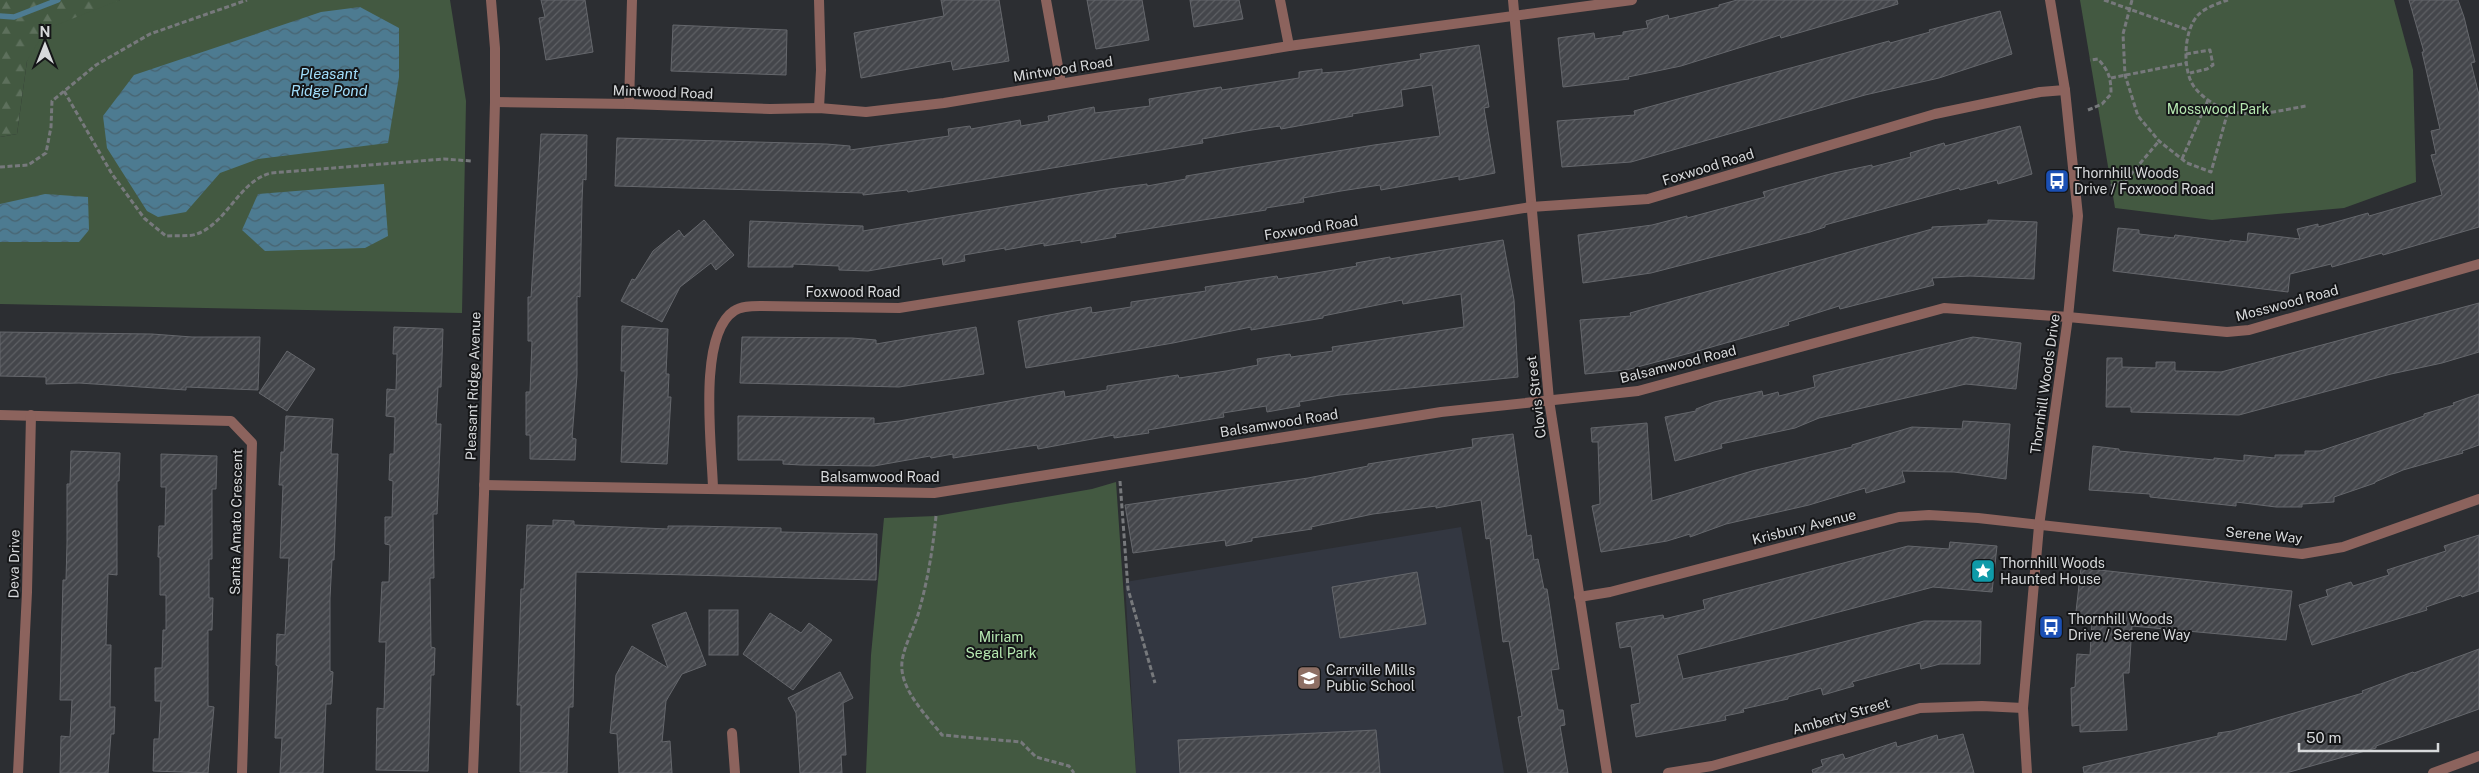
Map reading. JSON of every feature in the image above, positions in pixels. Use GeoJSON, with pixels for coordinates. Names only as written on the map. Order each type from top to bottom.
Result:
{"type":"FeatureCollection","features":[{"type":"Feature","properties":{"kind":"street","name":"Pleasant Ridge Avenue"},"geometry":{"type":"LineString","coordinates":[[473,773],[484,484],[495,102],[495,48],[491,0]]}},
{"type":"Feature","properties":{"kind":"street"},"geometry":{"type":"LineString","coordinates":[[629,104],[632,55],[632,0]]}},
{"type":"Feature","properties":{"kind":"street"},"geometry":{"type":"LineString","coordinates":[[819,0],[821,70],[819,108]]}},
{"type":"Feature","properties":{"kind":"street"},"geometry":{"type":"LineString","coordinates":[[1046,0],[1061,83]]}},
{"type":"Feature","properties":{"kind":"street"},"geometry":{"type":"LineString","coordinates":[[1280,0],[1289,46]]}},
{"type":"Feature","properties":{"kind":"street","name":"Clovis Street"},"geometry":{"type":"LineString","coordinates":[[1513,0],[1530,207],[1549,400],[1607,773]]}},
{"type":"Feature","properties":{"kind":"street","name":"Mintwood Road"},"geometry":{"type":"LineString","coordinates":[[495,102],[770,109],[819,108],[875,111],[944,103],[1289,46],[1632,0]]}},
{"type":"Feature","properties":{"kind":"street","name":"Thornhill Woods Drive"},"geometry":{"type":"LineString","coordinates":[[2027,773],[2024,708],[2039,526],[2068,317],[2078,216],[2065,90],[2050,0]]}},
{"type":"Feature","properties":{"kind":"street","name":"Foxwood Road"},"geometry":{"type":"LineString","coordinates":[[712,488],[710,397],[712,354],[715,339],[722,323],[730,314],[740,308],[760,306],[899,308],[1530,207],[1648,199],[1935,114],[2040,92],[2065,90]]}},
{"type":"Feature","properties":{"kind":"street","name":"Mosswood Road"},"geometry":{"type":"LineString","coordinates":[[2068,317],[2227,332],[2249,330],[2479,264]]}},
{"type":"Feature","properties":{"kind":"street","name":"Balsamwood Road"},"geometry":{"type":"LineString","coordinates":[[484,484],[934,492],[1441,412],[1638,391],[1944,308],[2068,317]]}},
{"type":"Feature","properties":{"kind":"street","name":"Santa Amato Crescent"},"geometry":{"type":"LineString","coordinates":[[0,415],[231,421],[252,443],[242,773]]}},
{"type":"Feature","properties":{"kind":"street","name":"Deva Drive"},"geometry":{"type":"LineString","coordinates":[[18,773],[27,592],[31,415]]}},
{"type":"Feature","properties":{"kind":"street","name":"Serene Way"},"geometry":{"type":"LineString","coordinates":[[2039,526],[2302,554],[2342,547],[2479,499]]}},
{"type":"Feature","properties":{"kind":"street","name":"Krisbury Avenue"},"geometry":{"type":"LineString","coordinates":[[1579,597],[1610,592],[1899,517],[1929,515],[1978,518],[2039,526]]}},
{"type":"Feature","properties":{"kind":"street","name":"Amberty Street"},"geometry":{"type":"LineString","coordinates":[[1668,773],[1712,766],[1920,708],[1982,706],[2024,708]]}},
{"type":"Feature","properties":{"kind":"street"},"geometry":{"type":"LineString","coordinates":[[732,733],[736,773]]}},
{"type":"Feature","properties":{"kind":"street"},"geometry":{"type":"LineString","coordinates":[[2433,773],[2479,756]]}},
{"type":"Feature","properties":{"kind":"path"},"geometry":{"type":"LineString","coordinates":[[0,167],[28,165],[46,153],[51,127],[52,101],[96,65],[150,34],[247,0]]}},
{"type":"Feature","properties":{"kind":"path"},"geometry":{"type":"LineString","coordinates":[[2104,0],[2188,30]]}},
{"type":"Feature","properties":{"kind":"path"},"geometry":{"type":"LineString","coordinates":[[2132,0],[2123,34],[2125,75],[2138,116],[2159,141],[2182,160],[2211,172],[2228,111]]}},
{"type":"Feature","properties":{"kind":"path"},"geometry":{"type":"LineString","coordinates":[[2228,0],[2198,15],[2188,30],[2186,54],[2194,87],[2208,100],[2228,111],[2245,115],[2306,106]]}},
{"type":"Feature","properties":{"kind":"path"},"geometry":{"type":"LineString","coordinates":[[2186,54],[2210,50],[2213,58],[2213,65],[2207,69],[2190,73]]}},
{"type":"Feature","properties":{"kind":"path"},"geometry":{"type":"LineString","coordinates":[[2088,110],[2102,104],[2112,94],[2112,78],[2107,68],[2098,59],[2090,60]]}},
{"type":"Feature","properties":{"kind":"path"},"geometry":{"type":"LineString","coordinates":[[2112,78],[2187,63]]}},
{"type":"Feature","properties":{"kind":"path"},"geometry":{"type":"LineString","coordinates":[[64,91],[112,174],[144,218],[166,236],[196,234],[217,222],[260,176],[271,173],[444,159],[470,161]]}},
{"type":"Feature","properties":{"kind":"path"},"geometry":{"type":"LineString","coordinates":[[2182,160],[2208,100]]}},
{"type":"Feature","properties":{"kind":"path"},"geometry":{"type":"LineString","coordinates":[[2111,186],[2126,180],[2159,141]]}},
{"type":"Feature","properties":{"kind":"path"},"geometry":{"type":"LineString","coordinates":[[1120,481],[1128,590],[1155,683]]}},
{"type":"Feature","properties":{"kind":"path"},"geometry":{"type":"LineString","coordinates":[[936,516],[930,568],[919,612],[902,662],[906,683],[917,704],[942,735],[1021,742],[1036,757],[1069,766],[1074,773]]}},
{"type":"Feature","properties":{"kind":"shaded area","name":"Carrville Mills Public School"},"geometry":{"type":"Polygon","coordinates":[[[1461,527],[1504,773],[1136,773],[1125,582],[1461,527]]]}},
{"type":"Feature","properties":{"kind":"green space"},"geometry":{"type":"Polygon","coordinates":[[[0,0],[120,0],[27,61],[17,134],[0,137],[0,0]]]}},
{"type":"Feature","properties":{"kind":"green space"},"geometry":{"type":"Polygon","coordinates":[[[120,0],[450,0],[466,101],[462,313],[0,304],[0,137],[17,134],[27,61],[46,29],[120,0]]]}},
{"type":"Feature","properties":{"kind":"green space","name":"Mosswood Park"},"geometry":{"type":"Polygon","coordinates":[[[2080,0],[2394,0],[2413,70],[2416,182],[2344,208],[2212,220],[2115,208],[2080,0]]]}},
{"type":"Feature","properties":{"kind":"green space","name":"Miriam Segal Park"},"geometry":{"type":"Polygon","coordinates":[[[1116,482],[1136,773],[866,773],[871,655],[884,518],[936,516],[1092,489],[1116,482]]]}},
{"type":"Feature","properties":{"kind":"water","name":"Pleasant Ridge Pond"},"geometry":{"type":"Polygon","coordinates":[[[360,7],[399,28],[399,77],[388,143],[258,159],[220,173],[186,212],[158,217],[147,211],[107,148],[103,116],[134,75],[321,12],[360,7]]]}},
{"type":"Feature","properties":{"kind":"water"},"geometry":{"type":"Polygon","coordinates":[[[384,184],[388,236],[365,248],[265,251],[242,230],[258,194],[384,184]]]}},
{"type":"Feature","properties":{"kind":"water"},"geometry":{"type":"Polygon","coordinates":[[[45,194],[88,197],[89,230],[79,242],[0,242],[0,204],[45,194]]]}},
{"type":"Feature","properties":{"kind":"building"},"geometry":{"type":"Polygon","coordinates":[[[541,0],[585,0],[593,52],[546,60],[539,18],[545,17],[541,0]]]}},
{"type":"Feature","properties":{"kind":"building"},"geometry":{"type":"Polygon","coordinates":[[[941,0],[999,0],[1009,61],[953,70],[951,61],[861,78],[854,33],[944,16],[941,0]]]}},
{"type":"Feature","properties":{"kind":"building"},"geometry":{"type":"Polygon","coordinates":[[[1087,0],[1142,0],[1149,40],[1096,49],[1087,0]]]}},
{"type":"Feature","properties":{"kind":"building"},"geometry":{"type":"Polygon","coordinates":[[[1190,0],[1239,0],[1243,19],[1194,27],[1190,0]]]}},
{"type":"Feature","properties":{"kind":"building"},"geometry":{"type":"Polygon","coordinates":[[[1737,0],[1897,0],[1898,4],[1781,38],[1780,35],[1681,66],[1628,77],[1629,79],[1563,87],[1558,38],[1594,33],[1595,39],[1623,35],[1623,32],[1648,28],[1646,21],[1668,15],[1669,19],[1719,7],[1719,5],[1737,0]]]}},
{"type":"Feature","properties":{"kind":"building"},"geometry":{"type":"Polygon","coordinates":[[[2409,0],[2458,0],[2464,17],[2475,62],[2471,63],[2479,95],[2479,227],[2383,255],[2382,253],[2332,267],[2331,264],[2290,274],[2288,292],[2113,271],[2118,228],[2139,230],[2139,234],[2174,238],[2175,235],[2230,242],[2230,240],[2247,242],[2248,233],[2300,239],[2297,229],[2318,224],[2318,227],[2368,213],[2369,216],[2442,195],[2431,155],[2436,154],[2431,131],[2440,129],[2422,52],[2424,52],[2409,0]]]}},
{"type":"Feature","properties":{"kind":"building"},"geometry":{"type":"Polygon","coordinates":[[[2000,11],[2012,54],[1939,78],[1865,95],[1631,162],[1562,167],[1557,121],[1635,115],[1634,111],[1889,41],[1890,43],[1930,32],[1929,30],[2000,11]]]}},
{"type":"Feature","properties":{"kind":"building"},"geometry":{"type":"Polygon","coordinates":[[[673,25],[787,30],[786,75],[671,71],[673,25]]]}},
{"type":"Feature","properties":{"kind":"building"},"geometry":{"type":"Polygon","coordinates":[[[1479,45],[1489,107],[1484,108],[1495,173],[1459,180],[1459,176],[1381,190],[1380,185],[1341,191],[1303,198],[1304,202],[1266,208],[1266,210],[1115,234],[1116,237],[1081,243],[1081,240],[1044,246],[1044,243],[1005,250],[1005,248],[964,255],[965,261],[943,265],[942,258],[868,271],[839,270],[839,266],[793,264],[793,267],[748,267],[750,221],[863,226],[863,231],[1110,189],[1147,184],[1147,186],[1186,179],[1186,176],[1374,145],[1440,136],[1432,85],[1401,90],[1403,106],[1352,114],[1353,116],[1281,129],[1280,126],[1202,139],[1203,143],[908,192],[907,190],[863,195],[863,193],[615,186],[617,138],[826,144],[850,146],[850,150],[949,136],[948,129],[970,126],[971,129],[1020,120],[1021,126],[1049,121],[1048,116],[1094,107],[1095,113],[1150,106],[1149,99],[1221,87],[1222,90],[1299,78],[1299,72],[1322,69],[1322,73],[1346,71],[1421,59],[1420,54],[1479,45]]]}},
{"type":"Feature","properties":{"kind":"building"},"geometry":{"type":"Polygon","coordinates":[[[2020,126],[2032,174],[1998,184],[1997,180],[1960,190],[1959,188],[1825,225],[1825,227],[1810,232],[1651,273],[1583,283],[1578,235],[1652,225],[1687,216],[1687,218],[1765,197],[1763,192],[1834,173],[1872,165],[1872,167],[1911,157],[1910,153],[1944,143],[1945,146],[2020,126]]]}},
{"type":"Feature","properties":{"kind":"building"},"geometry":{"type":"Polygon","coordinates":[[[541,134],[587,135],[586,180],[583,179],[582,201],[580,297],[577,296],[577,375],[572,438],[576,439],[575,460],[530,459],[530,435],[526,435],[526,392],[530,392],[532,341],[528,341],[528,297],[531,297],[541,134]]]}},
{"type":"Feature","properties":{"kind":"building"},"geometry":{"type":"Polygon","coordinates":[[[704,220],[734,255],[716,270],[711,263],[680,287],[662,322],[621,301],[632,279],[635,280],[653,251],[679,230],[684,237],[704,220]]]}},
{"type":"Feature","properties":{"kind":"building"},"geometry":{"type":"Polygon","coordinates":[[[1988,220],[2037,222],[2034,279],[1970,276],[1932,278],[1934,285],[1840,309],[1839,306],[1788,322],[1789,325],[1694,352],[1626,370],[1585,374],[1580,320],[1631,316],[1630,313],[1932,229],[1932,227],[1988,224],[1988,220]]]}},
{"type":"Feature","properties":{"kind":"building"},"geometry":{"type":"Polygon","coordinates":[[[1503,240],[1514,300],[1518,377],[1340,395],[1299,402],[1300,406],[1267,412],[1266,406],[1223,413],[1224,417],[1148,430],[1149,433],[1114,438],[1114,435],[1038,449],[1037,445],[953,458],[953,454],[931,458],[930,456],[874,466],[801,465],[783,464],[783,460],[738,460],[738,416],[874,418],[874,424],[899,421],[1064,391],[1065,397],[1107,390],[1107,386],[1178,375],[1179,378],[1226,371],[1258,365],[1257,359],[1290,354],[1291,357],[1333,351],[1332,347],[1464,327],[1461,294],[1403,304],[1402,300],[1323,316],[1323,318],[1251,330],[1251,327],[1173,343],[1026,368],[1018,321],[1091,307],[1092,313],[1131,307],[1131,302],[1206,291],[1205,287],[1277,276],[1278,279],[1357,266],[1356,263],[1390,257],[1390,259],[1503,240]]]}},
{"type":"Feature","properties":{"kind":"building"},"geometry":{"type":"Polygon","coordinates":[[[2479,303],[2479,352],[2442,363],[2391,374],[2239,415],[2131,412],[2131,407],[2106,407],[2107,358],[2122,358],[2122,367],[2156,368],[2156,362],[2175,362],[2175,371],[2221,372],[2479,303]]]}},
{"type":"Feature","properties":{"kind":"building"},"geometry":{"type":"Polygon","coordinates":[[[622,326],[668,329],[666,374],[669,374],[668,397],[671,397],[667,464],[621,462],[625,371],[621,371],[622,326]]]}},
{"type":"Feature","properties":{"kind":"building"},"geometry":{"type":"Polygon","coordinates":[[[394,327],[443,329],[441,387],[438,387],[436,424],[441,424],[437,514],[433,514],[434,578],[430,578],[431,647],[435,648],[434,675],[431,675],[428,771],[376,770],[377,708],[384,709],[386,642],[379,642],[382,582],[389,582],[390,545],[385,544],[385,517],[392,517],[393,481],[389,480],[390,454],[394,454],[395,417],[386,416],[387,389],[396,390],[397,354],[393,354],[394,327]]]}},
{"type":"Feature","properties":{"kind":"building"},"geometry":{"type":"Polygon","coordinates":[[[976,327],[984,374],[899,387],[740,383],[742,337],[852,338],[876,340],[876,344],[976,327]]]}},
{"type":"Feature","properties":{"kind":"building"},"geometry":{"type":"Polygon","coordinates":[[[0,332],[260,337],[258,390],[186,387],[186,390],[79,383],[46,384],[46,377],[0,376],[0,332]]]}},
{"type":"Feature","properties":{"kind":"building"},"geometry":{"type":"Polygon","coordinates":[[[1973,337],[2021,343],[2016,389],[1966,384],[1819,418],[1795,428],[1721,444],[1722,448],[1675,461],[1665,417],[1696,411],[1696,409],[1714,402],[1762,391],[1763,396],[1778,392],[1779,396],[1815,387],[1813,376],[1973,337]]]}},
{"type":"Feature","properties":{"kind":"building"},"geometry":{"type":"Polygon","coordinates":[[[287,351],[315,369],[287,411],[259,393],[287,351]]]}},
{"type":"Feature","properties":{"kind":"building"},"geometry":{"type":"Polygon","coordinates":[[[2479,394],[2479,445],[2462,451],[2463,453],[2403,470],[2375,483],[2334,497],[2334,502],[2302,504],[2302,507],[2276,507],[2236,502],[2236,506],[2150,497],[2150,494],[2089,490],[2093,446],[2119,449],[2119,451],[2214,460],[2214,458],[2244,461],[2244,455],[2275,458],[2275,455],[2305,455],[2305,451],[2320,451],[2424,416],[2424,414],[2454,405],[2453,403],[2479,394]]]}},
{"type":"Feature","properties":{"kind":"building"},"geometry":{"type":"Polygon","coordinates":[[[286,416],[333,419],[331,454],[338,454],[334,560],[332,560],[330,598],[330,671],[333,672],[331,704],[326,704],[323,773],[280,773],[282,738],[275,738],[278,666],[276,665],[277,634],[285,635],[289,558],[280,558],[283,485],[279,485],[281,452],[284,452],[286,416]]]}},
{"type":"Feature","properties":{"kind":"building"},"geometry":{"type":"Polygon","coordinates":[[[1963,421],[2010,424],[2006,479],[1954,472],[1902,471],[1905,482],[1866,493],[1865,488],[1809,505],[1726,524],[1690,537],[1690,534],[1667,541],[1601,552],[1592,506],[1600,504],[1598,442],[1592,442],[1591,428],[1647,423],[1652,501],[1752,471],[1852,447],[1852,445],[1912,427],[1962,429],[1963,421]]]}},
{"type":"Feature","properties":{"kind":"building"},"geometry":{"type":"Polygon","coordinates":[[[1513,434],[1527,536],[1531,535],[1534,560],[1538,559],[1544,589],[1547,589],[1559,669],[1551,670],[1558,710],[1563,710],[1565,725],[1560,726],[1568,773],[1528,773],[1518,717],[1522,716],[1509,641],[1503,642],[1490,538],[1486,539],[1481,500],[1436,508],[1436,506],[1373,514],[1311,527],[1312,529],[1252,538],[1252,541],[1226,546],[1225,540],[1133,553],[1125,505],[1308,478],[1368,466],[1368,464],[1473,447],[1472,439],[1513,434]]]}},
{"type":"Feature","properties":{"kind":"building"},"geometry":{"type":"Polygon","coordinates":[[[71,451],[120,453],[119,481],[117,481],[117,575],[108,574],[106,645],[111,645],[110,707],[115,707],[114,734],[111,734],[108,773],[60,773],[61,736],[70,737],[72,700],[60,700],[63,580],[66,580],[67,484],[70,484],[71,451]]]}},
{"type":"Feature","properties":{"kind":"building"},"geometry":{"type":"Polygon","coordinates":[[[161,454],[217,456],[216,489],[212,489],[212,559],[209,559],[209,598],[213,598],[212,630],[208,630],[208,706],[214,707],[208,773],[153,771],[154,739],[159,739],[161,701],[155,701],[155,668],[162,668],[163,630],[166,630],[166,595],[160,595],[160,557],[158,557],[159,526],[165,526],[166,487],[161,487],[161,454]]]}},
{"type":"Feature","properties":{"kind":"building"},"geometry":{"type":"Polygon","coordinates":[[[553,520],[574,521],[574,525],[668,529],[668,526],[781,528],[781,532],[877,534],[876,580],[576,572],[573,707],[569,707],[567,773],[520,772],[521,705],[517,705],[521,589],[524,589],[527,525],[553,526],[553,520]]]}},
{"type":"Feature","properties":{"kind":"building"},"geometry":{"type":"Polygon","coordinates":[[[2479,535],[2479,591],[2426,607],[2427,610],[2312,645],[2299,605],[2328,596],[2326,590],[2351,582],[2353,586],[2389,575],[2387,570],[2446,551],[2444,546],[2479,535]]]}},
{"type":"Feature","properties":{"kind":"building"},"geometry":{"type":"Polygon","coordinates":[[[1950,542],[1997,546],[1992,592],[1933,587],[1677,655],[1683,679],[1793,655],[1924,621],[1981,621],[1980,664],[1940,664],[1921,669],[1920,663],[1852,682],[1854,686],[1823,695],[1821,688],[1788,697],[1788,699],[1743,709],[1744,712],[1725,716],[1726,720],[1636,737],[1631,705],[1640,703],[1631,646],[1620,648],[1616,623],[1663,615],[1664,619],[1705,609],[1703,600],[1908,546],[1949,549],[1950,542]]]}},
{"type":"Feature","properties":{"kind":"building"},"geometry":{"type":"Polygon","coordinates":[[[2081,568],[2292,591],[2286,640],[2132,626],[2129,673],[2123,673],[2127,730],[2080,732],[2080,725],[2072,726],[2071,688],[2075,687],[2077,654],[2090,655],[2092,622],[2075,620],[2081,568]]]}},
{"type":"Feature","properties":{"kind":"building"},"geometry":{"type":"Polygon","coordinates":[[[1417,572],[1426,624],[1340,638],[1332,587],[1417,572]]]}},
{"type":"Feature","properties":{"kind":"building"},"geometry":{"type":"Polygon","coordinates":[[[709,610],[738,610],[738,655],[709,655],[709,610]]]}},
{"type":"Feature","properties":{"kind":"building"},"geometry":{"type":"Polygon","coordinates":[[[686,612],[706,665],[682,674],[666,701],[662,742],[670,741],[672,773],[619,773],[617,734],[610,733],[616,675],[632,646],[668,668],[652,625],[686,612]]]}},
{"type":"Feature","properties":{"kind":"building"},"geometry":{"type":"Polygon","coordinates":[[[770,613],[801,633],[809,623],[832,640],[793,690],[743,654],[770,613]]]}},
{"type":"Feature","properties":{"kind":"building"},"geometry":{"type":"Polygon","coordinates":[[[2479,649],[2479,709],[2376,746],[2376,748],[2286,773],[2084,773],[2083,767],[2218,736],[2218,733],[2232,731],[2363,693],[2362,691],[2479,649]]]}},
{"type":"Feature","properties":{"kind":"building"},"geometry":{"type":"Polygon","coordinates":[[[840,672],[853,698],[843,703],[846,755],[841,755],[842,773],[800,773],[796,713],[788,698],[840,672]]]}},
{"type":"Feature","properties":{"kind":"building"},"geometry":{"type":"Polygon","coordinates":[[[1376,730],[1380,773],[1180,773],[1178,740],[1376,730]]]}},
{"type":"Feature","properties":{"kind":"building"},"geometry":{"type":"Polygon","coordinates":[[[1963,734],[1974,773],[1813,773],[1812,770],[1823,766],[1821,760],[1843,754],[1845,759],[1896,742],[1897,747],[1937,735],[1938,740],[1963,734]]]}},
{"type":"Feature","properties":{"kind":"waterway"},"geometry":{"type":"LineString","coordinates":[[0,16],[14,17],[58,0]]}},
{"type":"Feature","properties":{"kind":"place","name":"Thornhill Woods Drive / Foxwood Road"},"geometry":{"type":"Point","coordinates":[2057,181]}},
{"type":"Feature","properties":{"kind":"place","name":"Thornhill Woods Haunted House"},"geometry":{"type":"Point","coordinates":[1983,571]}},
{"type":"Feature","properties":{"kind":"place","name":"Thornhill Woods Drive / Serene Way"},"geometry":{"type":"Point","coordinates":[2051,627]}},
{"type":"Feature","properties":{"kind":"place","name":"Carrville Mills Public School"},"geometry":{"type":"Point","coordinates":[1309,678]}}]}
